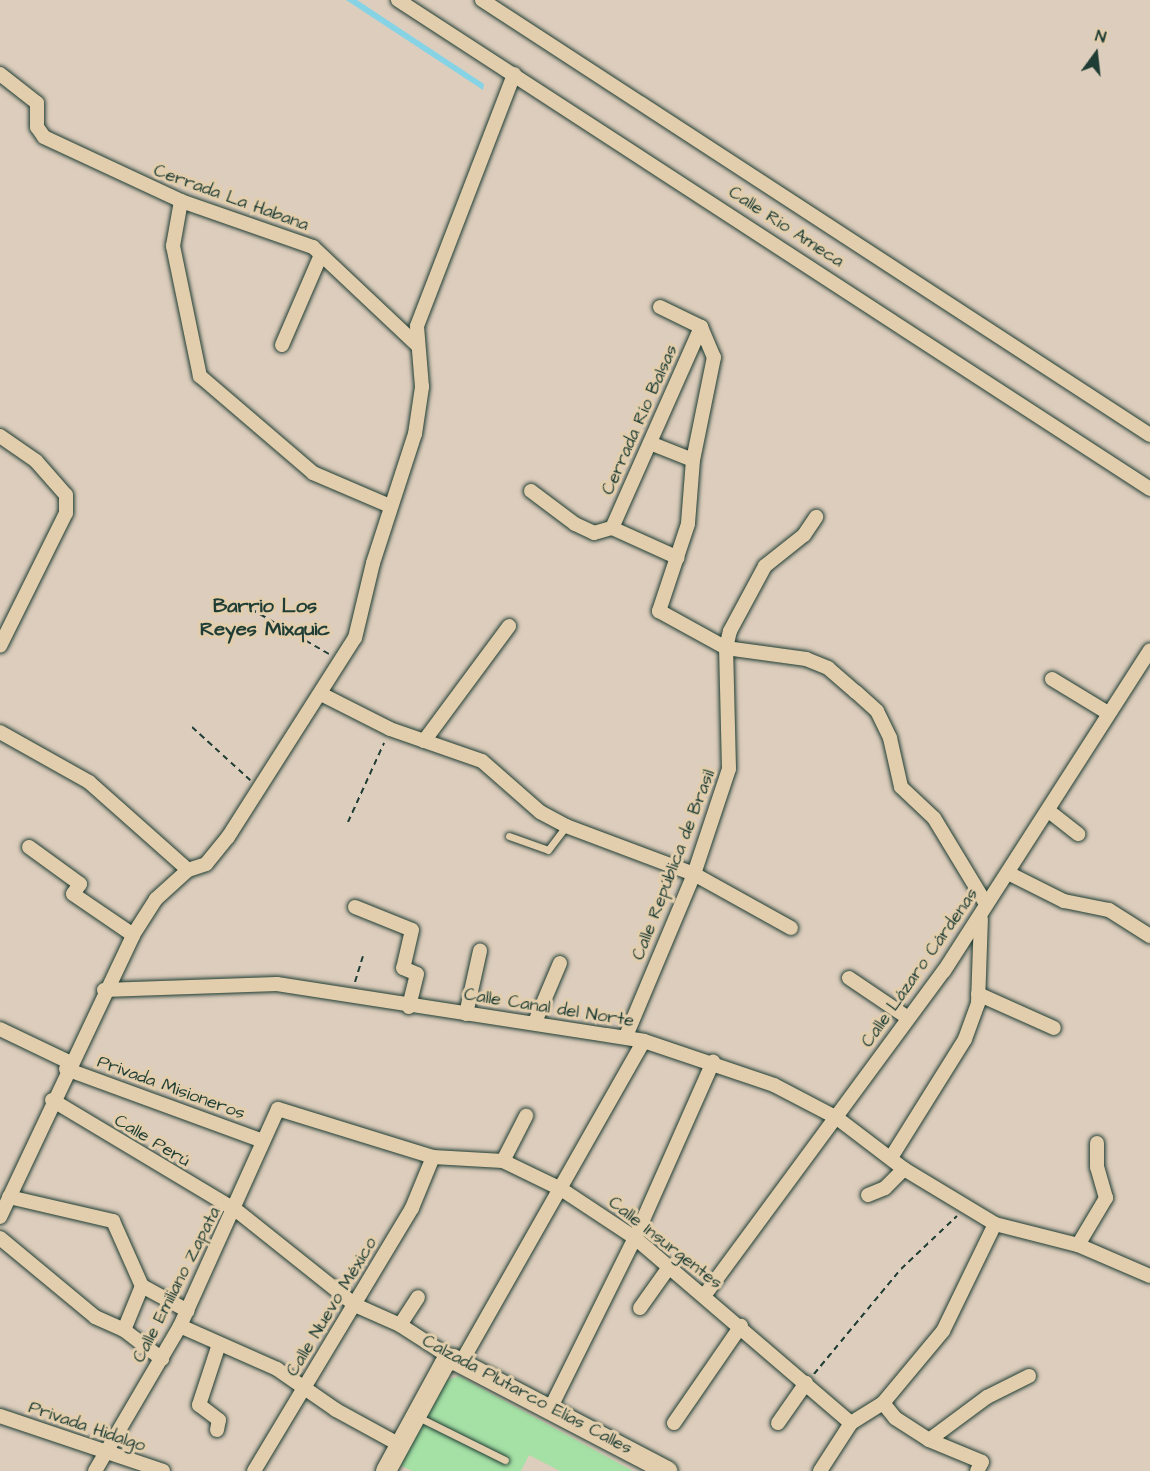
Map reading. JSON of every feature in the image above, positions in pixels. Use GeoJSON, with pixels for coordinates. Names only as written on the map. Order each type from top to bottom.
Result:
{"type":"FeatureCollection","features":[{"type":"Feature","properties":{"kind":"main road","name":"Calzada Plutarco Elías Calles"},"geometry":{"type":"LineString","coordinates":[[458,1360],[551,1407],[667,1471]]}},
{"type":"Feature","properties":{"kind":"main road"},"geometry":{"type":"LineString","coordinates":[[386,1471],[445,1363],[458,1360]]}},
{"type":"Feature","properties":{"kind":"street","name":"Calle Rio Ameca"},"geometry":{"type":"LineString","coordinates":[[398,0],[1150,489]]}},
{"type":"Feature","properties":{"kind":"street","name":"Calle Rio Ameca"},"geometry":{"type":"LineString","coordinates":[[482,0],[1150,435]]}},
{"type":"Feature","properties":{"kind":"street","name":"Cerrada La Habana"},"geometry":{"type":"LineString","coordinates":[[0,74],[37,103],[37,127],[44,137],[180,201],[303,242],[321,255],[418,346]]}},
{"type":"Feature","properties":{"kind":"street"},"geometry":{"type":"LineString","coordinates":[[0,1217],[67,1065],[133,935],[156,899],[188,870],[206,864],[321,694],[358,630],[390,506],[416,434],[422,387],[417,326],[514,74]]}},
{"type":"Feature","properties":{"kind":"street"},"geometry":{"type":"LineString","coordinates":[[180,201],[173,246],[200,376],[313,473],[390,506]]}},
{"type":"Feature","properties":{"kind":"street"},"geometry":{"type":"LineString","coordinates":[[282,345],[321,255]]}},
{"type":"Feature","properties":{"kind":"street"},"geometry":{"type":"LineString","coordinates":[[660,307],[701,327],[714,357],[693,460],[688,524],[660,611],[726,648],[806,659],[828,668],[877,711],[890,738],[901,787],[934,818],[984,910],[978,994],[953,1062],[892,1156]]}},
{"type":"Feature","properties":{"kind":"street","name":"Cerrada Río Balsas"},"geometry":{"type":"LineString","coordinates":[[612,528],[701,327]]}},
{"type":"Feature","properties":{"kind":"street"},"geometry":{"type":"LineString","coordinates":[[0,436],[36,461],[66,495],[66,513],[0,646]]}},
{"type":"Feature","properties":{"kind":"street"},"geometry":{"type":"LineString","coordinates":[[650,443],[693,460]]}},
{"type":"Feature","properties":{"kind":"street"},"geometry":{"type":"LineString","coordinates":[[531,490],[575,524],[594,533],[612,528],[678,558]]}},
{"type":"Feature","properties":{"kind":"street","name":"Calle República de Brasil"},"geometry":{"type":"LineString","coordinates":[[626,1036],[694,874],[729,769],[726,648],[765,566],[804,535],[816,517]]}},
{"type":"Feature","properties":{"kind":"street"},"geometry":{"type":"LineString","coordinates":[[424,741],[509,626]]}},
{"type":"Feature","properties":{"kind":"street","name":"Calle Lázaro Cárdenas"},"geometry":{"type":"LineString","coordinates":[[704,1296],[837,1118],[984,910],[1050,812],[1108,713],[1150,650]]}},
{"type":"Feature","properties":{"kind":"street"},"geometry":{"type":"LineString","coordinates":[[1052,679],[1108,713]]}},
{"type":"Feature","properties":{"kind":"street"},"geometry":{"type":"LineString","coordinates":[[321,694],[390,729],[482,761],[540,812],[566,826],[694,874],[791,928]]}},
{"type":"Feature","properties":{"kind":"street"},"geometry":{"type":"LineString","coordinates":[[0,732],[89,782],[188,870]]}},
{"type":"Feature","properties":{"kind":"street"},"geometry":{"type":"LineString","coordinates":[[1050,812],[1077,834]]}},
{"type":"Feature","properties":{"kind":"street"},"geometry":{"type":"LineString","coordinates":[[29,847],[80,884],[73,894],[133,935]]}},
{"type":"Feature","properties":{"kind":"street"},"geometry":{"type":"LineString","coordinates":[[1008,873],[1064,901],[1109,910],[1150,936]]}},
{"type":"Feature","properties":{"kind":"street"},"geometry":{"type":"LineString","coordinates":[[355,907],[412,930],[403,968],[417,974],[409,1007]]}},
{"type":"Feature","properties":{"kind":"street"},"geometry":{"type":"LineString","coordinates":[[466,1014],[480,951]]}},
{"type":"Feature","properties":{"kind":"street"},"geometry":{"type":"LineString","coordinates":[[535,1022],[560,963]]}},
{"type":"Feature","properties":{"kind":"street"},"geometry":{"type":"LineString","coordinates":[[849,978],[908,1018]]}},
{"type":"Feature","properties":{"kind":"street","name":"Calle Canal del Norte"},"geometry":{"type":"LineString","coordinates":[[104,990],[277,984],[351,995],[409,1007],[535,1022],[626,1036],[713,1062],[774,1085],[837,1118],[892,1156],[904,1169],[995,1224],[1078,1245],[1150,1276]]}},
{"type":"Feature","properties":{"kind":"street"},"geometry":{"type":"LineString","coordinates":[[978,994],[1054,1028]]}},
{"type":"Feature","properties":{"kind":"street","name":"Privada Misioneros"},"geometry":{"type":"LineString","coordinates":[[0,1029],[67,1065],[263,1141]]}},
{"type":"Feature","properties":{"kind":"street"},"geometry":{"type":"LineString","coordinates":[[458,1360],[561,1189],[644,1041]]}},
{"type":"Feature","properties":{"kind":"street"},"geometry":{"type":"LineString","coordinates":[[551,1407],[635,1238],[713,1062]]}},
{"type":"Feature","properties":{"kind":"street","name":"Calle Perú"},"geometry":{"type":"LineString","coordinates":[[52,1100],[236,1210],[355,1305]]}},
{"type":"Feature","properties":{"kind":"street","name":"Calle Insurgentes"},"geometry":{"type":"LineString","coordinates":[[278,1109],[433,1158],[503,1161],[561,1189],[635,1238],[741,1326],[851,1423]]}},
{"type":"Feature","properties":{"kind":"street","name":"Calle Emiliano Zapata"},"geometry":{"type":"LineString","coordinates":[[95,1471],[188,1311],[236,1210],[278,1109]]}},
{"type":"Feature","properties":{"kind":"street"},"geometry":{"type":"LineString","coordinates":[[503,1161],[526,1116]]}},
{"type":"Feature","properties":{"kind":"street"},"geometry":{"type":"LineString","coordinates":[[1078,1245],[1106,1198],[1097,1167],[1097,1143]]}},
{"type":"Feature","properties":{"kind":"street","name":"Calle Nuevo México"},"geometry":{"type":"LineString","coordinates":[[254,1471],[412,1208],[433,1158]]}},
{"type":"Feature","properties":{"kind":"street"},"geometry":{"type":"LineString","coordinates":[[868,1195],[885,1188],[904,1169]]}},
{"type":"Feature","properties":{"kind":"street"},"geometry":{"type":"LineString","coordinates":[[9,1197],[113,1221],[142,1286],[188,1311]]}},
{"type":"Feature","properties":{"kind":"street"},"geometry":{"type":"LineString","coordinates":[[820,1471],[851,1423],[883,1402],[944,1331],[995,1224]]}},
{"type":"Feature","properties":{"kind":"street"},"geometry":{"type":"LineString","coordinates":[[0,1238],[95,1317],[124,1330],[162,1359]]}},
{"type":"Feature","properties":{"kind":"street"},"geometry":{"type":"LineString","coordinates":[[639,1308],[669,1267]]}},
{"type":"Feature","properties":{"kind":"street"},"geometry":{"type":"LineString","coordinates":[[124,1330],[142,1286]]}},
{"type":"Feature","properties":{"kind":"street"},"geometry":{"type":"LineString","coordinates":[[400,1324],[418,1297]]}},
{"type":"Feature","properties":{"kind":"street","name":"Calzada Plutarco Elías Calles"},"geometry":{"type":"LineString","coordinates":[[355,1305],[400,1324],[458,1360]]}},
{"type":"Feature","properties":{"kind":"street"},"geometry":{"type":"LineString","coordinates":[[180,1326],[305,1387],[400,1445]]}},
{"type":"Feature","properties":{"kind":"street"},"geometry":{"type":"LineString","coordinates":[[674,1423],[741,1326]]}},
{"type":"Feature","properties":{"kind":"street"},"geometry":{"type":"LineString","coordinates":[[217,1430],[219,1420],[198,1405],[219,1344]]}},
{"type":"Feature","properties":{"kind":"street"},"geometry":{"type":"LineString","coordinates":[[929,1440],[1004,1388],[1029,1376]]}},
{"type":"Feature","properties":{"kind":"street"},"geometry":{"type":"LineString","coordinates":[[778,1423],[806,1383]]}},
{"type":"Feature","properties":{"kind":"street"},"geometry":{"type":"LineString","coordinates":[[883,1402],[895,1418],[929,1440],[980,1466]]}},
{"type":"Feature","properties":{"kind":"street","name":"Privada Hidalgo"},"geometry":{"type":"LineString","coordinates":[[0,1416],[104,1455],[163,1471]]}},
{"type":"Feature","properties":{"kind":"lane"},"geometry":{"type":"LineString","coordinates":[[509,836],[548,850],[566,826]]}},
{"type":"Feature","properties":{"kind":"lane"},"geometry":{"type":"LineString","coordinates":[[416,1416],[505,1460]]}},
{"type":"Feature","properties":{"kind":"path"},"geometry":{"type":"LineString","coordinates":[[251,609],[341,660]]}},
{"type":"Feature","properties":{"kind":"path"},"geometry":{"type":"LineString","coordinates":[[192,727],[259,788]]}},
{"type":"Feature","properties":{"kind":"path"},"geometry":{"type":"LineString","coordinates":[[348,822],[390,729]]}},
{"type":"Feature","properties":{"kind":"path"},"geometry":{"type":"LineString","coordinates":[[351,995],[363,956]]}},
{"type":"Feature","properties":{"kind":"path"},"geometry":{"type":"LineString","coordinates":[[806,1383],[901,1269],[966,1207]]}},
{"type":"Feature","properties":{"kind":"green space"},"geometry":{"type":"Polygon","coordinates":[[[459,1376],[633,1471],[560,1471],[529,1455],[521,1471],[412,1471],[400,1465],[445,1381],[459,1376]]]}},
{"type":"Feature","properties":{"kind":"water"},"geometry":{"type":"Polygon","coordinates":[[[346,0],[357,0],[484,84],[483,90],[346,0]]]}},
{"type":"Feature","properties":{"kind":"district","name":"Barrio Los Reyes Mixquic"},"geometry":{"type":"Point","coordinates":[265,618]}}]}
